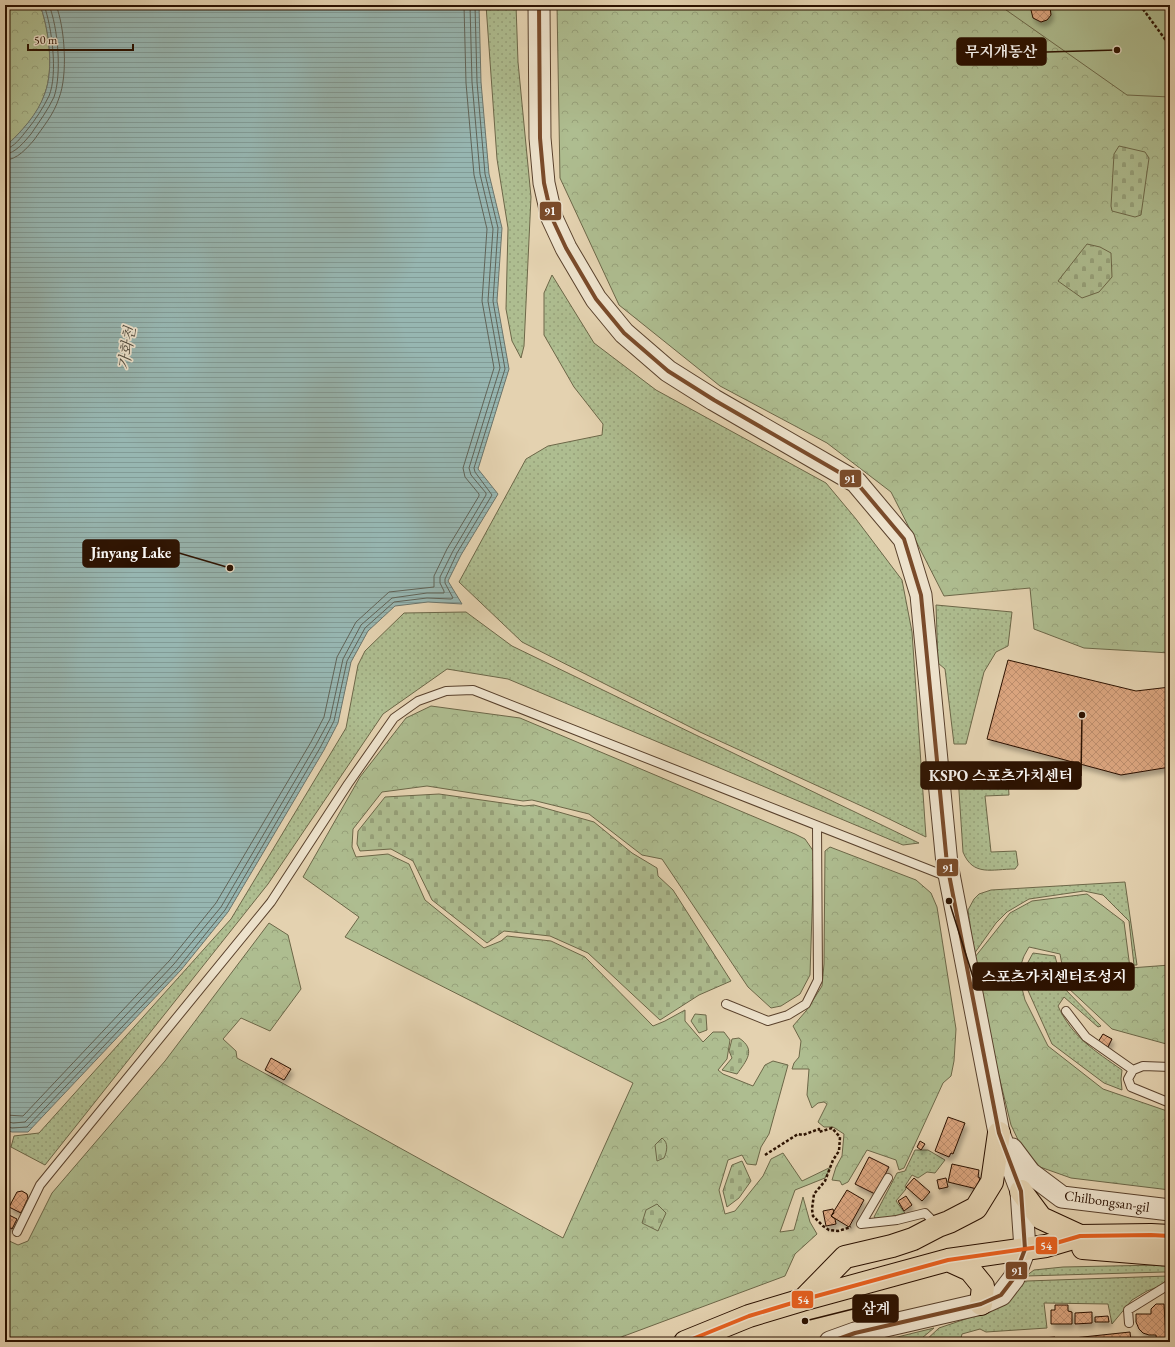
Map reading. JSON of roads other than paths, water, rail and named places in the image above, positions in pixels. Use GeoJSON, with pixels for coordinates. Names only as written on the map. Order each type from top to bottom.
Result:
{"type":"FeatureCollection","features":[{"type":"Feature","properties":{"kind":"main road"},"geometry":{"type":"LineString","coordinates":[[802,1300],[845,1257],[892,1246],[949,1222],[976,1208],[992,1182],[999,1133]]}},
{"type":"Feature","properties":{"kind":"main road"},"geometry":{"type":"LineString","coordinates":[[1021,1191],[1041,1218],[1080,1236]]}},
{"type":"Feature","properties":{"kind":"main road"},"geometry":{"type":"LineString","coordinates":[[1046,1246],[1080,1236],[1170,1236]]}},
{"type":"Feature","properties":{"kind":"main road"},"geometry":{"type":"LineString","coordinates":[[685,1342],[749,1316],[948,1260],[1046,1246],[1170,1255]]}},
{"type":"Feature","properties":{"kind":"main road"},"geometry":{"type":"LineString","coordinates":[[948,1260],[970,1270],[983,1286],[981,1304]]}},
{"type":"Feature","properties":{"kind":"street"},"geometry":{"type":"LineString","coordinates":[[539,5],[540,138],[544,183],[552,218],[566,248],[596,299],[624,334],[668,371],[714,400],[856,482],[904,539],[921,596],[950,878],[999,1133],[1021,1191],[1025,1248]]}},
{"type":"Feature","properties":{"kind":"street","name":"Chilbongsan-gil"},"geometry":{"type":"LineString","coordinates":[[999,1133],[1030,1173],[1062,1197],[1170,1210]]}},
{"type":"Feature","properties":{"kind":"street"},"geometry":{"type":"LineString","coordinates":[[830,1342],[855,1334],[981,1304],[1001,1295],[1014,1278],[1025,1248],[1041,1218],[1062,1197]]}},
{"type":"Feature","properties":{"kind":"lane"},"geometry":{"type":"LineString","coordinates":[[17,1232],[40,1185],[271,902],[348,784],[394,718],[418,701],[446,691],[473,690],[950,878]]}},
{"type":"Feature","properties":{"kind":"lane"},"geometry":{"type":"LineString","coordinates":[[726,1004],[768,1021],[788,1015],[806,1004],[818,980],[817,826]]}},
{"type":"Feature","properties":{"kind":"lane"},"geometry":{"type":"LineString","coordinates":[[1066,1011],[1086,1037],[1133,1070]]}},
{"type":"Feature","properties":{"kind":"lane"},"geometry":{"type":"LineString","coordinates":[[1170,1067],[1143,1066],[1133,1070],[1128,1079],[1131,1087],[1170,1104]]}},
{"type":"Feature","properties":{"kind":"lane"},"geometry":{"type":"LineString","coordinates":[[888,1178],[861,1224],[897,1220],[926,1213],[938,1226]]}},
{"type":"Feature","properties":{"kind":"lane"},"geometry":{"type":"LineString","coordinates":[[1129,1323],[1128,1310],[1170,1284]]}},
{"type":"Feature","properties":{"kind":"water","name":"가화천"},"geometry":{"type":"Polygon","coordinates":[[[40,5],[479,5],[481,82],[489,174],[502,228],[497,301],[509,369],[478,469],[498,494],[461,555],[448,581],[462,604],[428,602],[395,606],[368,631],[351,662],[338,723],[324,750],[228,912],[181,970],[28,1132],[12,1132],[5,1130],[5,147],[23,129],[38,108],[48,83],[50,61],[48,37],[40,5]]]}},
{"type":"Feature","properties":{"kind":"place","name":"무지개동산"},"geometry":{"type":"Point","coordinates":[1117,50]}},
{"type":"Feature","properties":{"kind":"place","name":"Jinyang Lake"},"geometry":{"type":"Point","coordinates":[230,568]}},
{"type":"Feature","properties":{"kind":"place","name":"KSPO 스포츠가치센터"},"geometry":{"type":"Point","coordinates":[1082,715]}},
{"type":"Feature","properties":{"kind":"place","name":"스포츠가치센터조성지"},"geometry":{"type":"Point","coordinates":[949,901]}},
{"type":"Feature","properties":{"kind":"place","name":"삼계"},"geometry":{"type":"Point","coordinates":[805,1321]}}]}
